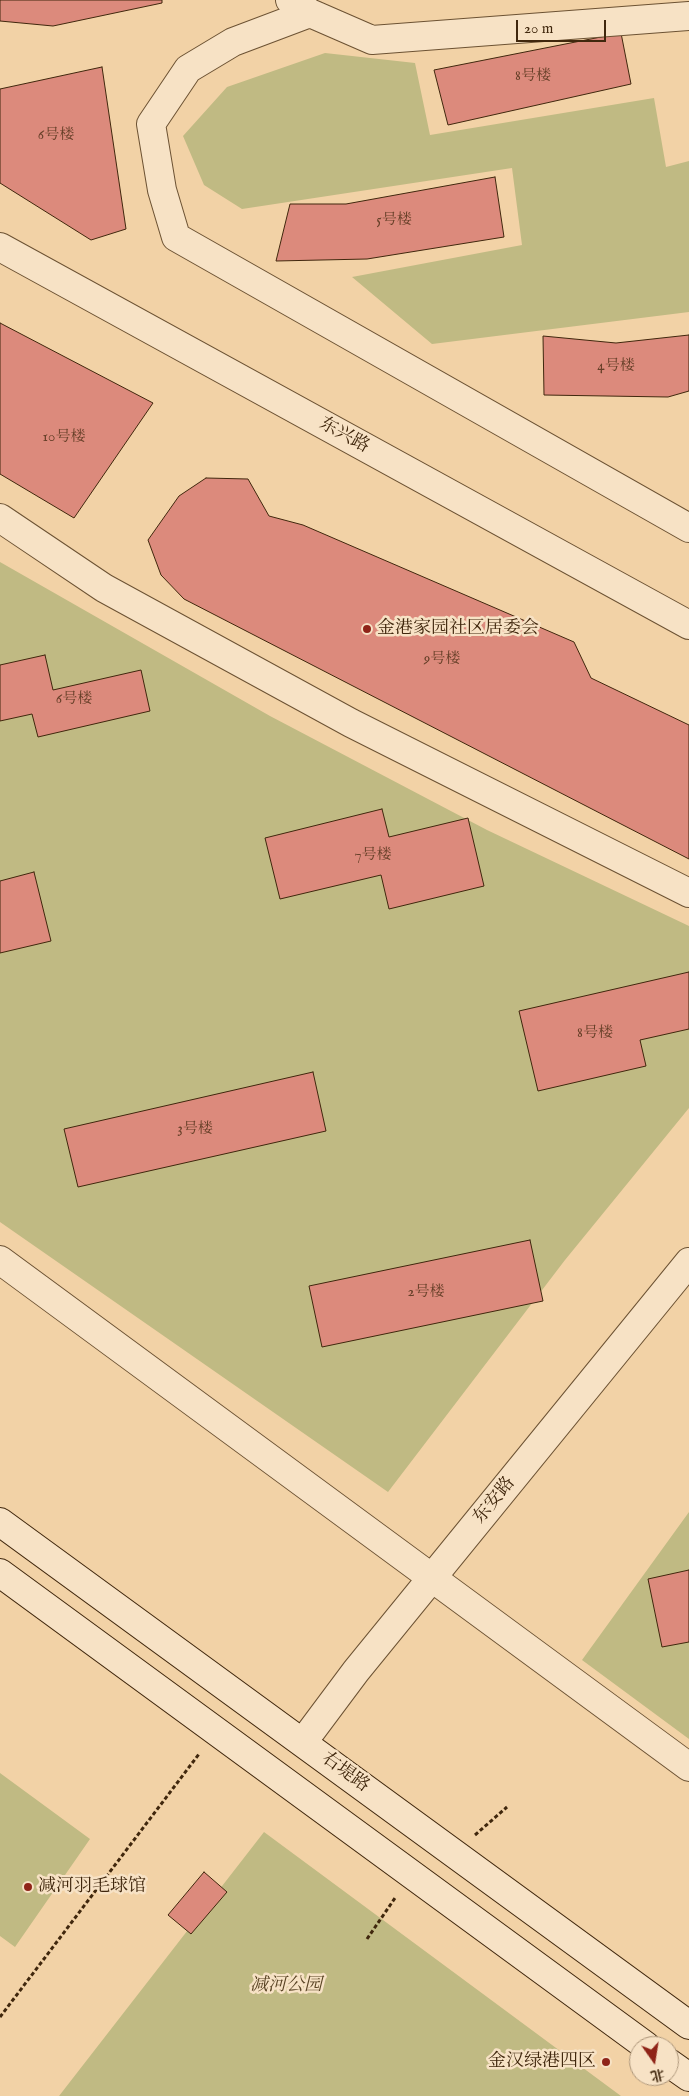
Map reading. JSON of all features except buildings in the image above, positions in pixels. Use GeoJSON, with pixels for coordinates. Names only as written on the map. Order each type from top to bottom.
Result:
{"type":"FeatureCollection","features":[{"type":"Feature","properties":{"kind":"street"},"geometry":{"type":"LineString","coordinates":[[689,16],[372,40],[300,7],[233,42],[188,69],[151,124],[162,190],[176,237],[689,528]]}},
{"type":"Feature","properties":{"kind":"street","name":"东兴路"},"geometry":{"type":"LineString","coordinates":[[0,247],[689,625]]}},
{"type":"Feature","properties":{"kind":"street"},"geometry":{"type":"LineString","coordinates":[[0,518],[104,588],[351,723],[689,893]]}},
{"type":"Feature","properties":{"kind":"street"},"geometry":{"type":"LineString","coordinates":[[0,1260],[689,1768]]}},
{"type":"Feature","properties":{"kind":"street","name":"东安路"},"geometry":{"type":"LineString","coordinates":[[303,1742],[356,1671],[689,1262]]}},
{"type":"Feature","properties":{"kind":"street","name":"右堤路"},"geometry":{"type":"LineString","coordinates":[[0,1522],[689,2025]]}},
{"type":"Feature","properties":{"kind":"street"},"geometry":{"type":"LineString","coordinates":[[0,1573],[632,2036]]}},
{"type":"Feature","properties":{"kind":"path"},"geometry":{"type":"LineString","coordinates":[[0,2017],[216,1731]]}},
{"type":"Feature","properties":{"kind":"path"},"geometry":{"type":"LineString","coordinates":[[455,1854],[506,1807]]}},
{"type":"Feature","properties":{"kind":"path"},"geometry":{"type":"LineString","coordinates":[[367,1939],[412,1874]]}},
{"type":"Feature","properties":{"kind":"green space"},"geometry":{"type":"Polygon","coordinates":[[[325,53],[415,63],[430,135],[654,98],[666,167],[689,161],[689,312],[432,344],[352,277],[522,245],[512,168],[242,209],[204,185],[183,136],[227,87],[325,53]]]}},
{"type":"Feature","properties":{"kind":"green space"},"geometry":{"type":"Polygon","coordinates":[[[0,562],[270,716],[487,830],[689,926],[689,1108],[565,1260],[388,1492],[0,1222],[0,562]]]}},
{"type":"Feature","properties":{"kind":"green space"},"geometry":{"type":"Polygon","coordinates":[[[689,1512],[689,1739],[582,1660],[689,1512]]]}},
{"type":"Feature","properties":{"kind":"green space","name":"减河羽毛球馆"},"geometry":{"type":"Polygon","coordinates":[[[0,1773],[90,1839],[15,1947],[0,1936],[0,1773]]]}},
{"type":"Feature","properties":{"kind":"green space","name":"减河公园"},"geometry":{"type":"Polygon","coordinates":[[[264,1832],[621,2096],[59,2096],[264,1832]]]}},
{"type":"Feature","properties":{"kind":"place","name":"金港家园社区居委会"},"geometry":{"type":"Point","coordinates":[367,629]}},
{"type":"Feature","properties":{"kind":"place","name":"减河羽毛球馆"},"geometry":{"type":"Point","coordinates":[28,1887]}},
{"type":"Feature","properties":{"kind":"place","name":"金汉绿港四区"},"geometry":{"type":"Point","coordinates":[606,2062]}}]}
